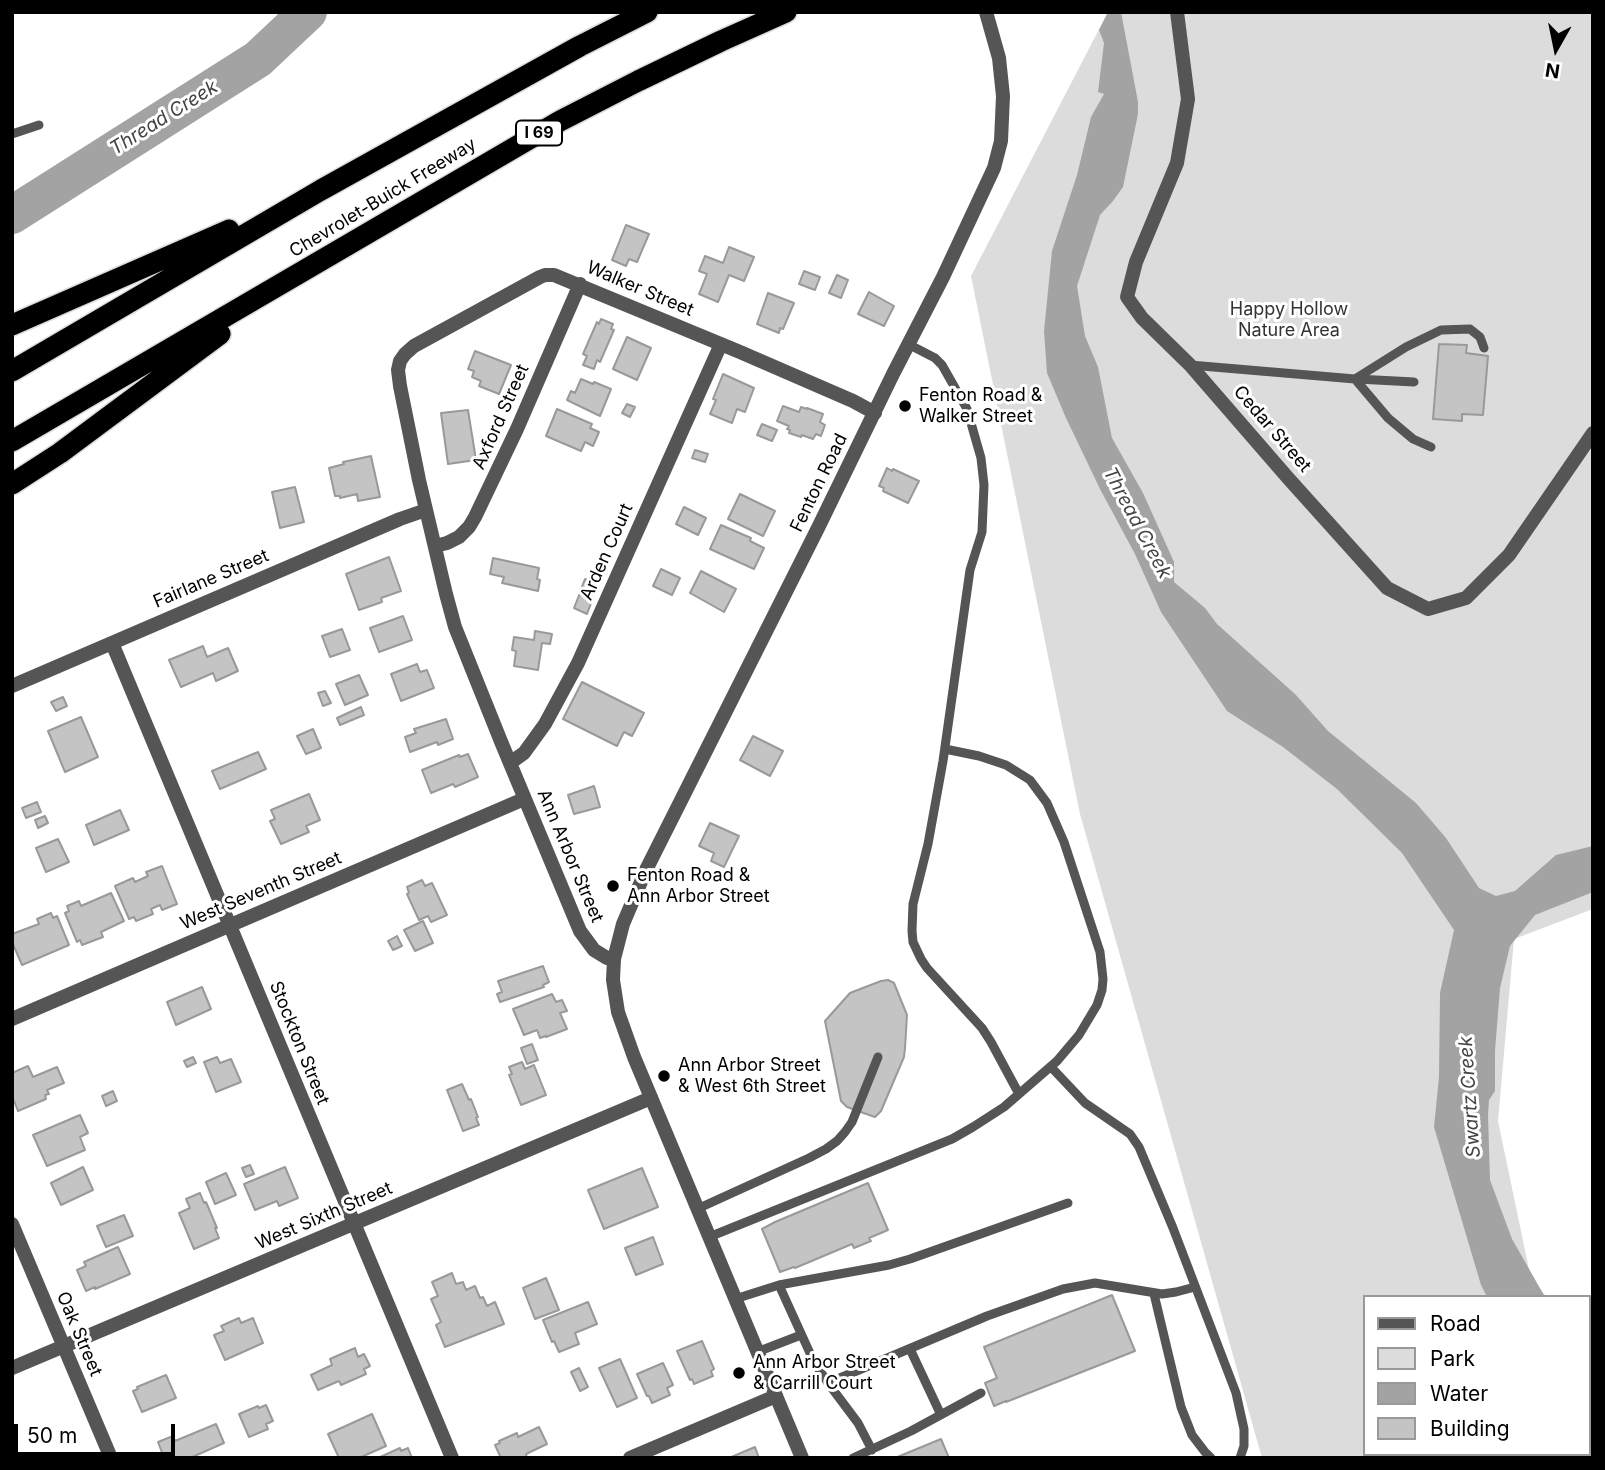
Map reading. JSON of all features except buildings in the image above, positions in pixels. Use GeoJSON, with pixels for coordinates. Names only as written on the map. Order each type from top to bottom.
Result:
{"type":"FeatureCollection","features":[{"type":"Feature","properties":{"kind":"highway","name":"Chevrolet-Buick Freeway"},"geometry":{"type":"LineString","coordinates":[[12,371],[321,190],[580,46],[647,12]]}},
{"type":"Feature","properties":{"kind":"highway","name":"Chevrolet-Buick Freeway"},"geometry":{"type":"LineString","coordinates":[[12,441],[560,121],[662,69],[784,13]]}},
{"type":"Feature","properties":{"kind":"highway"},"geometry":{"type":"LineString","coordinates":[[12,325],[321,190]]}},
{"type":"Feature","properties":{"kind":"highway"},"geometry":{"type":"LineString","coordinates":[[12,484],[60,453],[305,271]]}},
{"type":"Feature","properties":{"kind":"street","name":"Fenton Road"},"geometry":{"type":"LineString","coordinates":[[614,960],[623,925],[646,870],[943,277],[994,168],[1003,126],[1001,79],[999,58],[986,12]]}},
{"type":"Feature","properties":{"kind":"street","name":"Cedar Street"},"geometry":{"type":"LineString","coordinates":[[1177,12],[1188,99],[1177,163],[1136,262],[1127,297],[1142,318],[1191,365],[1387,588],[1428,610],[1465,598],[1509,555],[1593,433]]}},
{"type":"Feature","properties":{"kind":"street","name":"Walker Street"},"geometry":{"type":"LineString","coordinates":[[400,361],[414,346],[540,277],[554,275],[721,344],[875,413]]}},
{"type":"Feature","properties":{"kind":"street","name":"Axford Street"},"geometry":{"type":"LineString","coordinates":[[435,546],[459,537],[475,517],[580,285]]}},
{"type":"Feature","properties":{"kind":"street","name":"Arden Court"},"geometry":{"type":"LineString","coordinates":[[510,763],[522,755],[545,724],[578,663],[721,344]]}},
{"type":"Feature","properties":{"kind":"street","name":"Ann Arbor Street"},"geometry":{"type":"LineString","coordinates":[[400,361],[400,386],[426,510],[453,619],[524,799],[580,931],[594,950],[614,960]]}},
{"type":"Feature","properties":{"kind":"street","name":"Fairlane Street"},"geometry":{"type":"LineString","coordinates":[[12,686],[426,510]]}},
{"type":"Feature","properties":{"kind":"street","name":"Stockton Street"},"geometry":{"type":"LineString","coordinates":[[112,643],[452,1458]]}},
{"type":"Feature","properties":{"kind":"street","name":"West Seventh Street"},"geometry":{"type":"LineString","coordinates":[[12,1019],[524,799]]}},
{"type":"Feature","properties":{"kind":"street"},"geometry":{"type":"LineString","coordinates":[[614,960],[613,979],[618,1012],[631,1050],[802,1458]]}},
{"type":"Feature","properties":{"kind":"street","name":"West Sixth Street"},"geometry":{"type":"LineString","coordinates":[[12,1368],[651,1098]]}},
{"type":"Feature","properties":{"kind":"street","name":"Oak Street"},"geometry":{"type":"LineString","coordinates":[[12,1224],[111,1458]]}},
{"type":"Feature","properties":{"kind":"street"},"geometry":{"type":"LineString","coordinates":[[630,1458],[776,1396]]}},
{"type":"Feature","properties":{"kind":"lane"},"geometry":{"type":"LineString","coordinates":[[12,134],[39,125]]}},
{"type":"Feature","properties":{"kind":"lane"},"geometry":{"type":"LineString","coordinates":[[1355,379],[1406,347],[1440,330],[1470,329],[1480,337],[1484,348]]}},
{"type":"Feature","properties":{"kind":"lane"},"geometry":{"type":"LineString","coordinates":[[908,344],[935,358],[942,365],[967,409],[983,472],[982,532],[970,570],[945,749],[914,904],[913,942],[927,968],[982,1028],[1019,1094]]}},
{"type":"Feature","properties":{"kind":"lane"},"geometry":{"type":"LineString","coordinates":[[1191,365],[1414,382]]}},
{"type":"Feature","properties":{"kind":"lane"},"geometry":{"type":"LineString","coordinates":[[1355,379],[1388,418],[1413,439],[1431,447]]}},
{"type":"Feature","properties":{"kind":"lane"},"geometry":{"type":"LineString","coordinates":[[709,1237],[953,1139],[990,1116],[1051,1067],[1079,1035],[1097,1005],[1103,979],[1100,952],[1068,853],[1047,803],[1030,780],[1018,772],[993,760],[945,749]]}},
{"type":"Feature","properties":{"kind":"lane"},"geometry":{"type":"LineString","coordinates":[[697,1209],[809,1158],[837,1141],[852,1122],[877,1057]]}},
{"type":"Feature","properties":{"kind":"lane"},"geometry":{"type":"LineString","coordinates":[[1051,1067],[1085,1103],[1120,1126],[1135,1141],[1236,1393],[1242,1416],[1244,1446],[1240,1458]]}},
{"type":"Feature","properties":{"kind":"lane"},"geometry":{"type":"LineString","coordinates":[[735,1299],[779,1285],[900,1262],[1068,1203]]}},
{"type":"Feature","properties":{"kind":"lane"},"geometry":{"type":"LineString","coordinates":[[828,1383],[987,1317],[1063,1289],[1095,1283],[1154,1294],[1195,1287]]}},
{"type":"Feature","properties":{"kind":"lane"},"geometry":{"type":"LineString","coordinates":[[779,1285],[814,1362],[858,1423],[872,1450]]}},
{"type":"Feature","properties":{"kind":"lane"},"geometry":{"type":"LineString","coordinates":[[1154,1294],[1181,1407],[1192,1435],[1211,1458]]}},
{"type":"Feature","properties":{"kind":"lane"},"geometry":{"type":"LineString","coordinates":[[757,1352],[801,1335]]}},
{"type":"Feature","properties":{"kind":"lane"},"geometry":{"type":"LineString","coordinates":[[910,1349],[941,1415]]}},
{"type":"Feature","properties":{"kind":"lane"},"geometry":{"type":"LineString","coordinates":[[853,1458],[981,1394]]}},
{"type":"Feature","properties":{"kind":"green space","name":"Happy Hollow Nature Area"},"geometry":{"type":"Polygon","coordinates":[[[1108,12],[1593,12],[1593,909],[1514,939],[1498,1121],[1531,1279],[1545,1295],[1364,1295],[1364,1456],[1591,1456],[1591,1347],[1593,1458],[1262,1458],[1080,814],[971,276],[1108,12]]]}},
{"type":"Feature","properties":{"kind":"water","name":"Swartz Creek"},"geometry":{"type":"Polygon","coordinates":[[[1108,12],[1121,12],[1138,114],[1123,187],[1100,215],[1077,286],[1085,336],[1098,367],[1112,438],[1143,493],[1174,562],[1174,582],[1296,695],[1328,731],[1416,803],[1446,838],[1479,888],[1496,896],[1515,891],[1556,855],[1593,846],[1593,892],[1535,915],[1510,946],[1500,988],[1495,1091],[1489,1100],[1488,1115],[1490,1180],[1512,1239],[1544,1295],[1486,1295],[1434,1127],[1439,1077],[1440,993],[1454,930],[1402,853],[1337,789],[1283,747],[1227,711],[1161,612],[1135,554],[1066,418],[1047,373],[1044,331],[1052,251],[1077,175],[1091,117],[1104,94],[1098,92],[1104,43],[1099,30],[1108,12]]]}},
{"type":"Feature","properties":{"kind":"water"},"geometry":{"type":"Polygon","coordinates":[[[1591,1366],[1593,1368],[1593,1443],[1591,1441],[1591,1366]]]}},
{"type":"Feature","properties":{"kind":"waterway","name":"Thread Creek"},"geometry":{"type":"LineString","coordinates":[[12,215],[258,59],[308,12]]}},
{"type":"Feature","properties":{"kind":"place","name":"Fenton Road & Walker Street"},"geometry":{"type":"Point","coordinates":[905,406]}},
{"type":"Feature","properties":{"kind":"place","name":"Fenton Road & Ann Arbor Street"},"geometry":{"type":"Point","coordinates":[613,886]}},
{"type":"Feature","properties":{"kind":"place","name":"Ann Arbor Street & West 6th Street"},"geometry":{"type":"Point","coordinates":[664,1076]}},
{"type":"Feature","properties":{"kind":"place","name":"Ann Arbor Street & Carrill Court"},"geometry":{"type":"Point","coordinates":[739,1373]}}]}
